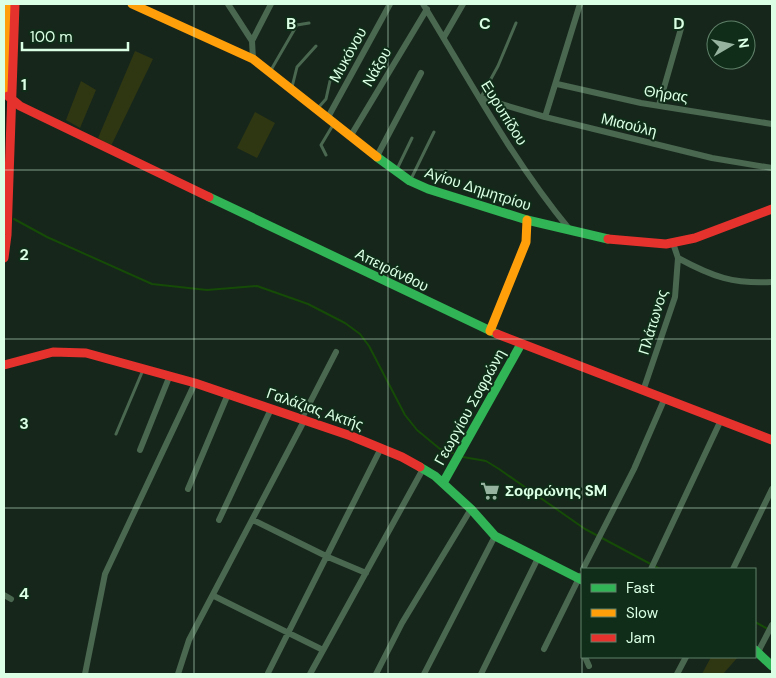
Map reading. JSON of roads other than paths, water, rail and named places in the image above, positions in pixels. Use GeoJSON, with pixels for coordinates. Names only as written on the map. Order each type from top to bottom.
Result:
{"type":"FeatureCollection","features":[{"type":"Feature","properties":{"kind":"street"},"geometry":{"type":"LineString","coordinates":[[4,258],[7,235],[7,4]]}},
{"type":"Feature","properties":{"kind":"street"},"geometry":{"type":"LineString","coordinates":[[6,95],[15,4]]}},
{"type":"Feature","properties":{"kind":"street","name":"Αγίου Δημητρίου"},"geometry":{"type":"LineString","coordinates":[[132,4],[253,59],[271,71],[376,158],[410,181],[428,189],[527,220],[640,243],[673,243],[714,231],[772,209]]}},
{"type":"Feature","properties":{"kind":"street"},"geometry":{"type":"LineString","coordinates":[[228,4],[252,41],[253,59]]}},
{"type":"Feature","properties":{"kind":"street"},"geometry":{"type":"LineString","coordinates":[[252,41],[271,4]]}},
{"type":"Feature","properties":{"kind":"street","name":"Μυκόνου"},"geometry":{"type":"LineString","coordinates":[[331,122],[390,4]]}},
{"type":"Feature","properties":{"kind":"street"},"geometry":{"type":"LineString","coordinates":[[444,37],[463,4]]}},
{"type":"Feature","properties":{"kind":"street"},"geometry":{"type":"LineString","coordinates":[[545,117],[557,84],[580,4]]}},
{"type":"Feature","properties":{"kind":"street","name":"Ευρυπίδου"},"geometry":{"type":"LineString","coordinates":[[426,6],[506,144],[551,207],[570,230]]}},
{"type":"Feature","properties":{"kind":"street","name":"Νάξου"},"geometry":{"type":"LineString","coordinates":[[350,137],[426,6]]}},
{"type":"Feature","properties":{"kind":"street"},"geometry":{"type":"LineString","coordinates":[[659,105],[682,25]]}},
{"type":"Feature","properties":{"kind":"street"},"geometry":{"type":"LineString","coordinates":[[376,158],[422,73]]}},
{"type":"Feature","properties":{"kind":"street","name":"Θήρας"},"geometry":{"type":"LineString","coordinates":[[557,84],[641,103],[772,124]]}},
{"type":"Feature","properties":{"kind":"street","name":"Απειράνθου"},"geometry":{"type":"LineString","coordinates":[[6,95],[20,106],[171,180],[490,331],[720,422],[772,440]]}},
{"type":"Feature","properties":{"kind":"street","name":"Μιαούλη"},"geometry":{"type":"LineString","coordinates":[[480,98],[545,117],[712,158],[772,168]]}},
{"type":"Feature","properties":{"kind":"street"},"geometry":{"type":"LineString","coordinates":[[490,331],[526,242],[527,220]]}},
{"type":"Feature","properties":{"kind":"street"},"geometry":{"type":"LineString","coordinates":[[673,243],[678,258],[735,283],[772,282]]}},
{"type":"Feature","properties":{"kind":"street","name":"Πλάτωνος"},"geometry":{"type":"LineString","coordinates":[[643,391],[675,296],[678,258]]}},
{"type":"Feature","properties":{"kind":"street","name":"Γεωργίου Σοφρώνη"},"geometry":{"type":"LineString","coordinates":[[443,483],[522,344]]}},
{"type":"Feature","properties":{"kind":"street","name":"Γαλάζιας Ακτής"},"geometry":{"type":"LineString","coordinates":[[4,365],[61,351],[93,355],[195,383],[271,409],[304,418],[381,448],[423,469],[443,483],[471,508],[495,536],[538,558],[581,574]]}},
{"type":"Feature","properties":{"kind":"street"},"geometry":{"type":"LineString","coordinates":[[178,674],[189,640],[253,520],[336,352]]}},
{"type":"Feature","properties":{"kind":"street"},"geometry":{"type":"LineString","coordinates":[[140,450],[170,376]]}},
{"type":"Feature","properties":{"kind":"street"},"geometry":{"type":"LineString","coordinates":[[85,674],[105,574],[195,383]]}},
{"type":"Feature","properties":{"kind":"street"},"geometry":{"type":"LineString","coordinates":[[188,489],[228,394]]}},
{"type":"Feature","properties":{"kind":"street"},"geometry":{"type":"LineString","coordinates":[[584,568],[634,469],[664,400]]}},
{"type":"Feature","properties":{"kind":"street"},"geometry":{"type":"LineString","coordinates":[[219,520],[271,409]]}},
{"type":"Feature","properties":{"kind":"street"},"geometry":{"type":"LineString","coordinates":[[651,568],[720,422]]}},
{"type":"Feature","properties":{"kind":"street"},"geometry":{"type":"LineString","coordinates":[[268,672],[289,635],[381,448]]}},
{"type":"Feature","properties":{"kind":"street"},"geometry":{"type":"LineString","coordinates":[[310,674],[423,469]]}},
{"type":"Feature","properties":{"kind":"street"},"geometry":{"type":"LineString","coordinates":[[733,568],[772,489]]}},
{"type":"Feature","properties":{"kind":"street"},"geometry":{"type":"LineString","coordinates":[[376,674],[402,623],[471,508]]}},
{"type":"Feature","properties":{"kind":"street"},"geometry":{"type":"LineString","coordinates":[[253,520],[328,557],[366,573]]}},
{"type":"Feature","properties":{"kind":"street"},"geometry":{"type":"LineString","coordinates":[[424,674],[495,536]]}},
{"type":"Feature","properties":{"kind":"street"},"geometry":{"type":"LineString","coordinates":[[481,674],[538,558]]}},
{"type":"Feature","properties":{"kind":"street"},"geometry":{"type":"LineString","coordinates":[[544,649],[581,574]]}},
{"type":"Feature","properties":{"kind":"street"},"geometry":{"type":"LineString","coordinates":[[4,595],[11,599]]}},
{"type":"Feature","properties":{"kind":"street"},"geometry":{"type":"LineString","coordinates":[[214,596],[289,635],[323,650]]}},
{"type":"Feature","properties":{"kind":"street"},"geometry":{"type":"LineString","coordinates":[[772,625],[756,651],[772,666]]}},
{"type":"Feature","properties":{"kind":"street"},"geometry":{"type":"LineString","coordinates":[[585,658],[589,666]]}},
{"type":"Feature","properties":{"kind":"street"},"geometry":{"type":"LineString","coordinates":[[676,674],[685,658]]}},
{"type":"Feature","properties":{"kind":"lane"},"geometry":{"type":"LineString","coordinates":[[271,71],[297,26],[309,23]]}},
{"type":"Feature","properties":{"kind":"lane"},"geometry":{"type":"LineString","coordinates":[[480,98],[498,66],[516,23]]}},
{"type":"Feature","properties":{"kind":"lane"},"geometry":{"type":"LineString","coordinates":[[292,88],[297,67],[316,46]]}},
{"type":"Feature","properties":{"kind":"lane"},"geometry":{"type":"LineString","coordinates":[[316,110],[326,99],[330,81]]}},
{"type":"Feature","properties":{"kind":"lane"},"geometry":{"type":"LineString","coordinates":[[326,155],[321,145],[331,122]]}},
{"type":"Feature","properties":{"kind":"lane"},"geometry":{"type":"LineString","coordinates":[[410,181],[434,132]]}},
{"type":"Feature","properties":{"kind":"lane"},"geometry":{"type":"LineString","coordinates":[[396,172],[412,138]]}},
{"type":"Feature","properties":{"kind":"lane"},"geometry":{"type":"LineString","coordinates":[[116,434],[144,368]]}},
{"type":"Feature","properties":{"kind":"waterway"},"geometry":{"type":"LineString","coordinates":[[14,219],[47,237],[152,284],[207,290],[257,286],[308,304],[345,323],[360,334],[369,346],[405,415],[417,430],[440,449],[453,453]]}},
{"type":"Feature","properties":{"kind":"waterway"},"geometry":{"type":"LineString","coordinates":[[463,457],[486,461],[585,529],[658,568]]}},
{"type":"Feature","properties":{"kind":"waterway"},"geometry":{"type":"LineString","coordinates":[[756,623],[768,629]]}},
{"type":"Feature","properties":{"kind":"place","name":"Σοφρώνης SM"},"geometry":{"type":"Point","coordinates":[490,491]}}]}
